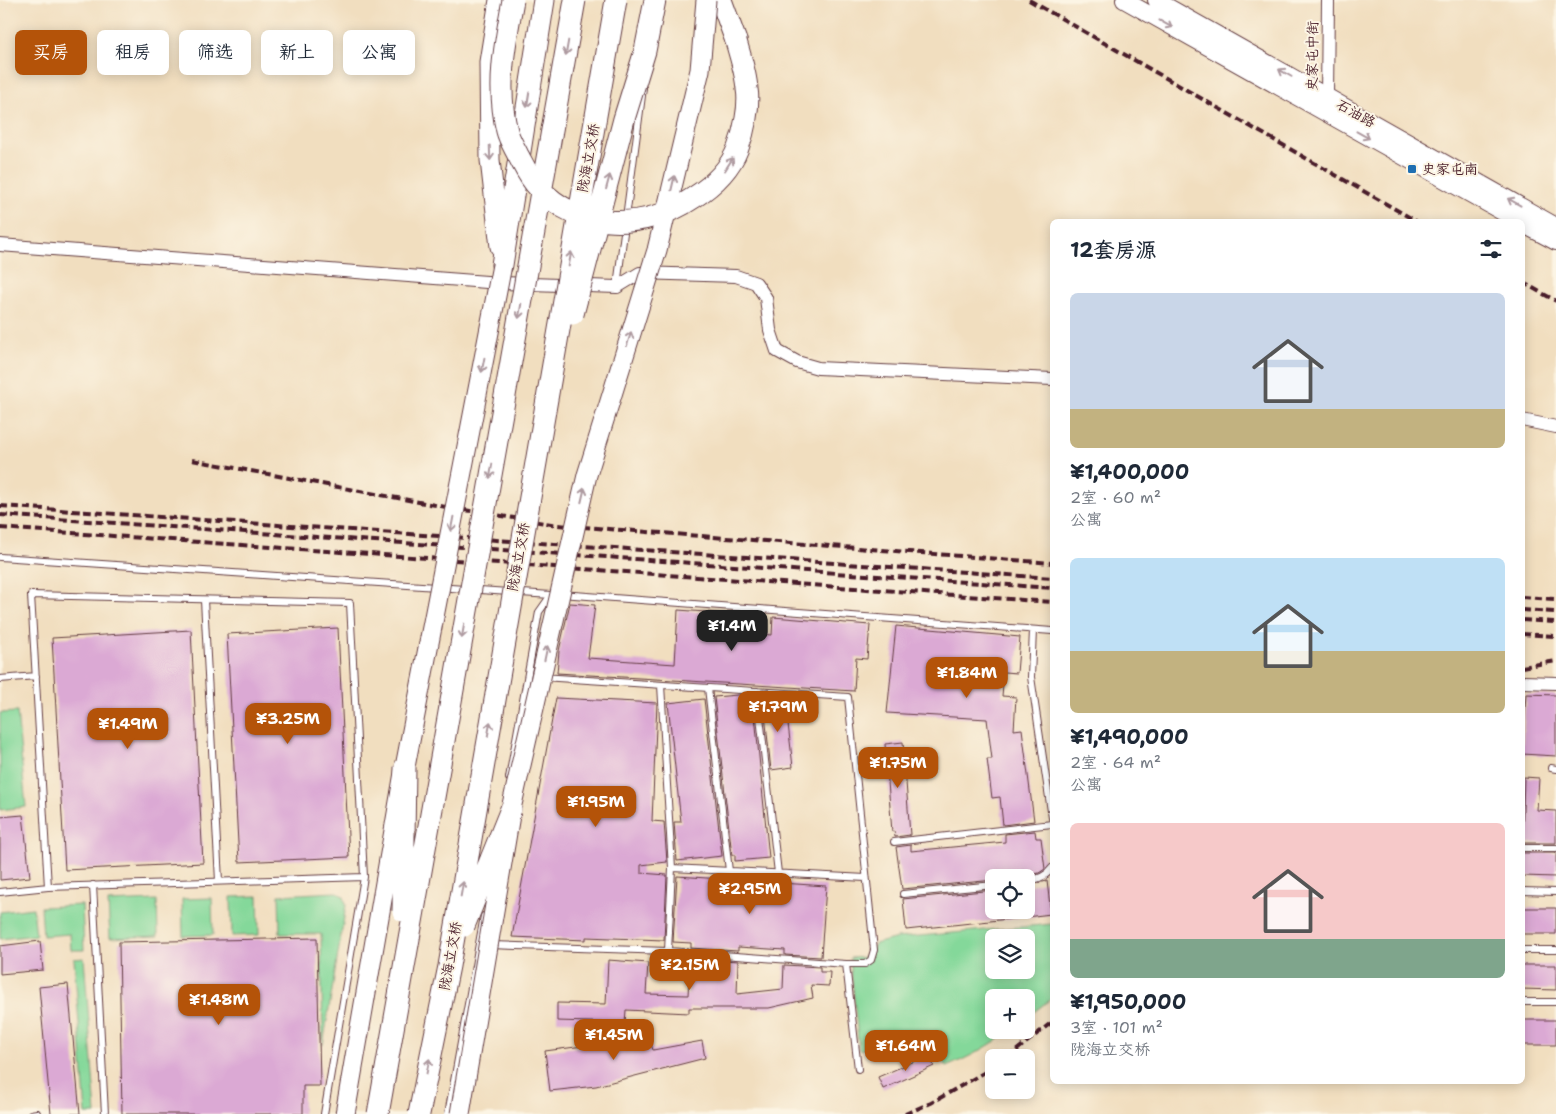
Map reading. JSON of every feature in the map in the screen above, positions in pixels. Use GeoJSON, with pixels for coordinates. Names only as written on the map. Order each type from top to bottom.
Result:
{"type":"FeatureCollection","features":[{"type":"Feature","properties":{"kind":"main road"},"geometry":{"type":"LineString","coordinates":[[498,0],[489,62],[490,160],[502,265]]}},
{"type":"Feature","properties":{"kind":"main road"},"geometry":{"type":"LineString","coordinates":[[513,0],[502,71],[502,102],[507,133],[526,172],[538,187],[562,206],[592,218],[625,222],[656,218],[686,203],[707,189],[726,169],[738,149],[744,124],[748,90],[736,41],[721,0]]}},
{"type":"Feature","properties":{"kind":"main road"},"geometry":{"type":"LineString","coordinates":[[345,1114],[404,766],[502,265],[544,0]]}},
{"type":"Feature","properties":{"kind":"main road"},"geometry":{"type":"LineString","coordinates":[[378,1114],[575,0]]}},
{"type":"Feature","properties":{"kind":"main road","name":"陇海立交桥"},"geometry":{"type":"LineString","coordinates":[[418,1114],[449,966],[616,0]]}},
{"type":"Feature","properties":{"kind":"main road"},"geometry":{"type":"LineString","coordinates":[[534,466],[624,119],[646,52],[655,0]]}},
{"type":"Feature","properties":{"kind":"main road"},"geometry":{"type":"LineString","coordinates":[[460,1114],[508,805],[588,475],[659,240],[700,70],[706,0]]}},
{"type":"Feature","properties":{"kind":"main road"},"geometry":{"type":"LineString","coordinates":[[402,979],[404,766]]}},
{"type":"Feature","properties":{"kind":"main road"},"geometry":{"type":"LineString","coordinates":[[449,966],[508,805]]}},
{"type":"Feature","properties":{"kind":"street","name":"石油路"},"geometry":{"type":"LineString","coordinates":[[1124,0],[1556,226]]}},
{"type":"Feature","properties":{"kind":"street","name":"石油路"},"geometry":{"type":"LineString","coordinates":[[1156,0],[1515,219]]}},
{"type":"Feature","properties":{"kind":"street","name":"史家屯中街"},"geometry":{"type":"LineString","coordinates":[[1324,104],[1328,0]]}},
{"type":"Feature","properties":{"kind":"street"},"geometry":{"type":"LineString","coordinates":[[1525,226],[1556,242]]}},
{"type":"Feature","properties":{"kind":"street"},"geometry":{"type":"LineString","coordinates":[[0,245],[500,283],[617,287],[640,273],[736,276],[756,283],[766,298],[770,330],[777,352],[797,362],[818,368],[1050,379]]}},
{"type":"Feature","properties":{"kind":"street"},"geometry":{"type":"LineString","coordinates":[[1525,421],[1556,428]]}},
{"type":"Feature","properties":{"kind":"street"},"geometry":{"type":"LineString","coordinates":[[1525,682],[1556,683]]}},
{"type":"Feature","properties":{"kind":"lane"},"geometry":{"type":"LineString","coordinates":[[617,287],[655,0]]}},
{"type":"Feature","properties":{"kind":"lane"},"geometry":{"type":"LineString","coordinates":[[0,557],[551,595],[561,594],[1050,631]]}},
{"type":"Feature","properties":{"kind":"lane"},"geometry":{"type":"LineString","coordinates":[[341,1114],[442,587]]}},
{"type":"Feature","properties":{"kind":"lane"},"geometry":{"type":"LineString","coordinates":[[508,782],[539,612],[551,595]]}},
{"type":"Feature","properties":{"kind":"lane"},"geometry":{"type":"LineString","coordinates":[[48,887],[31,596],[350,603],[364,877],[324,1114]]}},
{"type":"Feature","properties":{"kind":"lane"},"geometry":{"type":"LineString","coordinates":[[204,600],[219,881]]}},
{"type":"Feature","properties":{"kind":"lane"},"geometry":{"type":"LineString","coordinates":[[1033,630],[1031,677],[1050,805]]}},
{"type":"Feature","properties":{"kind":"lane"},"geometry":{"type":"LineString","coordinates":[[0,679],[36,676]]}},
{"type":"Feature","properties":{"kind":"lane"},"geometry":{"type":"LineString","coordinates":[[478,945],[668,950],[846,964],[865,964],[872,960],[874,950],[848,697],[527,676]]}},
{"type":"Feature","properties":{"kind":"lane"},"geometry":{"type":"LineString","coordinates":[[662,685],[672,868],[668,950]]}},
{"type":"Feature","properties":{"kind":"lane"},"geometry":{"type":"LineString","coordinates":[[708,688],[729,871]]}},
{"type":"Feature","properties":{"kind":"lane"},"geometry":{"type":"LineString","coordinates":[[757,691],[778,873]]}},
{"type":"Feature","properties":{"kind":"lane"},"geometry":{"type":"LineString","coordinates":[[489,887],[508,805]]}},
{"type":"Feature","properties":{"kind":"lane"},"geometry":{"type":"LineString","coordinates":[[894,842],[1050,824]]}},
{"type":"Feature","properties":{"kind":"lane"},"geometry":{"type":"LineString","coordinates":[[1525,848],[1556,848]]}},
{"type":"Feature","properties":{"kind":"lane"},"geometry":{"type":"LineString","coordinates":[[672,868],[866,878]]}},
{"type":"Feature","properties":{"kind":"lane"},"geometry":{"type":"LineString","coordinates":[[1035,880],[1050,871]]}},
{"type":"Feature","properties":{"kind":"lane"},"geometry":{"type":"LineString","coordinates":[[0,892],[93,885],[364,877]]}},
{"type":"Feature","properties":{"kind":"lane"},"geometry":{"type":"LineString","coordinates":[[93,885],[105,1114]]}},
{"type":"Feature","properties":{"kind":"lane"},"geometry":{"type":"LineString","coordinates":[[903,894],[985,886]]}},
{"type":"Feature","properties":{"kind":"lane"},"geometry":{"type":"LineString","coordinates":[[1525,892],[1556,892]]}},
{"type":"Feature","properties":{"kind":"lane"},"geometry":{"type":"LineString","coordinates":[[448,1114],[486,906]]}},
{"type":"Feature","properties":{"kind":"lane"},"geometry":{"type":"LineString","coordinates":[[1525,950],[1556,950]]}},
{"type":"Feature","properties":{"kind":"lane"},"geometry":{"type":"LineString","coordinates":[[846,964],[858,1069]]}},
{"type":"Feature","properties":{"kind":"lane"},"geometry":{"type":"LineString","coordinates":[[1525,1002],[1556,1002]]}},
{"type":"Feature","properties":{"kind":"green space"},"geometry":{"type":"Polygon","coordinates":[[[17,712],[26,807],[0,810],[0,713],[17,712]]]}},
{"type":"Feature","properties":{"kind":"green space"},"geometry":{"type":"Polygon","coordinates":[[[337,892],[344,897],[346,905],[323,1045],[321,934],[280,934],[279,895],[337,892]]]}},
{"type":"Feature","properties":{"kind":"green space"},"geometry":{"type":"Polygon","coordinates":[[[258,896],[259,935],[232,936],[231,897],[258,896]]]}},
{"type":"Feature","properties":{"kind":"green space"},"geometry":{"type":"Polygon","coordinates":[[[212,898],[213,935],[183,936],[182,899],[212,898]]]}},
{"type":"Feature","properties":{"kind":"green space"},"geometry":{"type":"Polygon","coordinates":[[[157,900],[158,936],[110,938],[108,902],[157,900]]]}},
{"type":"Feature","properties":{"kind":"green space"},"geometry":{"type":"Polygon","coordinates":[[[82,905],[84,950],[71,950],[70,934],[43,936],[41,907],[82,905]]]}},
{"type":"Feature","properties":{"kind":"green space"},"geometry":{"type":"Polygon","coordinates":[[[33,908],[36,935],[0,939],[0,912],[33,908]]]}},
{"type":"Feature","properties":{"kind":"green space"},"geometry":{"type":"Polygon","coordinates":[[[1050,924],[1050,1000],[1035,1011],[1035,989],[985,989],[985,1039],[998,1039],[980,1051],[946,1067],[928,1033],[903,1043],[859,1050],[850,958],[868,957],[875,944],[897,938],[985,930],[985,979],[1035,979],[1035,929],[997,929],[1050,924]]]}},
{"type":"Feature","properties":{"kind":"green space"},"geometry":{"type":"Polygon","coordinates":[[[84,958],[96,1114],[86,1114],[74,959],[84,958]]]}},
{"type":"Feature","properties":{"kind":"building"},"geometry":{"type":"Polygon","coordinates":[[[570,603],[595,605],[588,658],[675,664],[678,610],[748,615],[747,633],[772,635],[773,617],[870,625],[867,659],[856,658],[854,691],[557,673],[559,651],[570,603]]]}},
{"type":"Feature","properties":{"kind":"building"},"geometry":{"type":"Polygon","coordinates":[[[896,626],[1020,637],[1017,673],[1004,672],[1002,696],[1016,697],[1014,730],[1022,729],[1034,821],[1003,825],[1000,797],[992,798],[987,759],[992,759],[987,719],[887,713],[896,626]]]}},
{"type":"Feature","properties":{"kind":"building"},"geometry":{"type":"Polygon","coordinates":[[[338,628],[349,857],[239,862],[227,634],[338,628]]]}},
{"type":"Feature","properties":{"kind":"building"},"geometry":{"type":"Polygon","coordinates":[[[191,630],[203,863],[65,870],[52,638],[191,630]]]}},
{"type":"Feature","properties":{"kind":"building"},"geometry":{"type":"Polygon","coordinates":[[[1526,694],[1556,695],[1556,756],[1525,754],[1526,694]]]}},
{"type":"Feature","properties":{"kind":"building"},"geometry":{"type":"Polygon","coordinates":[[[753,696],[769,858],[735,861],[735,855],[732,855],[714,697],[753,696]]]}},
{"type":"Feature","properties":{"kind":"building"},"geometry":{"type":"Polygon","coordinates":[[[763,696],[785,698],[793,767],[771,770],[763,696]]]}},
{"type":"Feature","properties":{"kind":"building"},"geometry":{"type":"Polygon","coordinates":[[[556,698],[657,703],[652,821],[664,822],[667,862],[641,865],[641,873],[667,875],[664,940],[586,937],[586,940],[512,937],[556,698]]]}},
{"type":"Feature","properties":{"kind":"building"},"geometry":{"type":"Polygon","coordinates":[[[704,699],[722,856],[677,861],[674,822],[681,822],[668,703],[704,699]]]}},
{"type":"Feature","properties":{"kind":"building"},"geometry":{"type":"Polygon","coordinates":[[[903,742],[910,835],[895,837],[894,831],[892,832],[885,744],[903,742]]]}},
{"type":"Feature","properties":{"kind":"building"},"geometry":{"type":"Polygon","coordinates":[[[1525,777],[1539,778],[1537,810],[1556,811],[1556,843],[1525,843],[1525,777]]]}},
{"type":"Feature","properties":{"kind":"building"},"geometry":{"type":"Polygon","coordinates":[[[23,815],[30,877],[0,880],[0,817],[23,815]]]}},
{"type":"Feature","properties":{"kind":"building"},"geometry":{"type":"Polygon","coordinates":[[[1035,831],[1036,838],[1041,838],[1045,869],[1035,874],[1035,869],[985,869],[985,881],[902,889],[896,847],[911,845],[911,851],[1005,842],[1005,834],[1035,831]]]}},
{"type":"Feature","properties":{"kind":"building"},"geometry":{"type":"Polygon","coordinates":[[[1525,853],[1556,853],[1556,877],[1525,876],[1525,853]]]}},
{"type":"Feature","properties":{"kind":"building"},"geometry":{"type":"Polygon","coordinates":[[[677,876],[826,886],[821,957],[785,955],[785,950],[738,947],[738,951],[691,948],[691,943],[673,942],[677,876]]]}},
{"type":"Feature","properties":{"kind":"building"},"geometry":{"type":"Polygon","coordinates":[[[1047,881],[1050,914],[1035,916],[1035,884],[1047,881]]]}},
{"type":"Feature","properties":{"kind":"building"},"geometry":{"type":"Polygon","coordinates":[[[985,891],[985,919],[1009,919],[906,930],[903,899],[985,891]]]}},
{"type":"Feature","properties":{"kind":"building"},"geometry":{"type":"Polygon","coordinates":[[[1525,908],[1556,908],[1556,934],[1525,934],[1525,908]]]}},
{"type":"Feature","properties":{"kind":"building"},"geometry":{"type":"Polygon","coordinates":[[[317,938],[320,1086],[303,1086],[303,1114],[122,1114],[119,942],[317,938]]]}},
{"type":"Feature","properties":{"kind":"building"},"geometry":{"type":"Polygon","coordinates":[[[40,941],[43,970],[0,974],[0,946],[40,941]]]}},
{"type":"Feature","properties":{"kind":"building"},"geometry":{"type":"Polygon","coordinates":[[[690,958],[738,961],[737,994],[783,989],[784,965],[820,967],[820,972],[830,972],[829,986],[811,985],[813,998],[769,1008],[689,1008],[689,1013],[626,1010],[625,1023],[557,1021],[557,1003],[606,1004],[608,960],[648,963],[646,994],[688,995],[690,958]]]}},
{"type":"Feature","properties":{"kind":"building"},"geometry":{"type":"Polygon","coordinates":[[[1525,965],[1556,965],[1556,990],[1525,989],[1525,965]]]}},
{"type":"Feature","properties":{"kind":"building"},"geometry":{"type":"Polygon","coordinates":[[[68,984],[80,1114],[51,1114],[39,987],[68,984]]]}},
{"type":"Feature","properties":{"kind":"building"},"geometry":{"type":"Polygon","coordinates":[[[1525,1020],[1556,1020],[1556,1045],[1525,1045],[1525,1020]]]}},
{"type":"Feature","properties":{"kind":"building"},"geometry":{"type":"Polygon","coordinates":[[[647,1032],[653,1050],[702,1041],[705,1058],[596,1086],[550,1091],[545,1051],[591,1045],[647,1032]]]}},
{"type":"Feature","properties":{"kind":"building"},"geometry":{"type":"Polygon","coordinates":[[[929,1055],[934,1066],[883,1089],[878,1077],[929,1055]]]}},
{"type":"Feature","properties":{"kind":"railway"},"geometry":{"type":"LineString","coordinates":[[1029,0],[1412,219]]}},
{"type":"Feature","properties":{"kind":"railway"},"geometry":{"type":"LineString","coordinates":[[1525,284],[1556,301]]}},
{"type":"Feature","properties":{"kind":"railway"},"geometry":{"type":"LineString","coordinates":[[192,460],[446,507],[557,525],[1050,563]]}},
{"type":"Feature","properties":{"kind":"railway"},"geometry":{"type":"LineString","coordinates":[[0,506],[1050,578]]}},
{"type":"Feature","properties":{"kind":"railway"},"geometry":{"type":"LineString","coordinates":[[0,515],[1050,588]]}},
{"type":"Feature","properties":{"kind":"railway"},"geometry":{"type":"LineString","coordinates":[[0,528],[1050,602]]}},
{"type":"Feature","properties":{"kind":"railway"},"geometry":{"type":"LineString","coordinates":[[1525,597],[1556,599]]}},
{"type":"Feature","properties":{"kind":"railway"},"geometry":{"type":"LineString","coordinates":[[1525,610],[1556,612]]}},
{"type":"Feature","properties":{"kind":"railway"},"geometry":{"type":"LineString","coordinates":[[1525,620],[1556,622]]}},
{"type":"Feature","properties":{"kind":"railway"},"geometry":{"type":"LineString","coordinates":[[1525,634],[1556,636]]}},
{"type":"Feature","properties":{"kind":"railway"},"geometry":{"type":"LineString","coordinates":[[1525,666],[1556,661]]}},
{"type":"Feature","properties":{"kind":"railway"},"geometry":{"type":"LineString","coordinates":[[1018,1049],[1050,1024]]}},
{"type":"Feature","properties":{"kind":"railway"},"geometry":{"type":"LineString","coordinates":[[905,1114],[931,1103],[985,1072]]}},
{"type":"Feature","properties":{"kind":"place","name":"史家屯南"},"geometry":{"type":"Point","coordinates":[1412,169]}}]}
